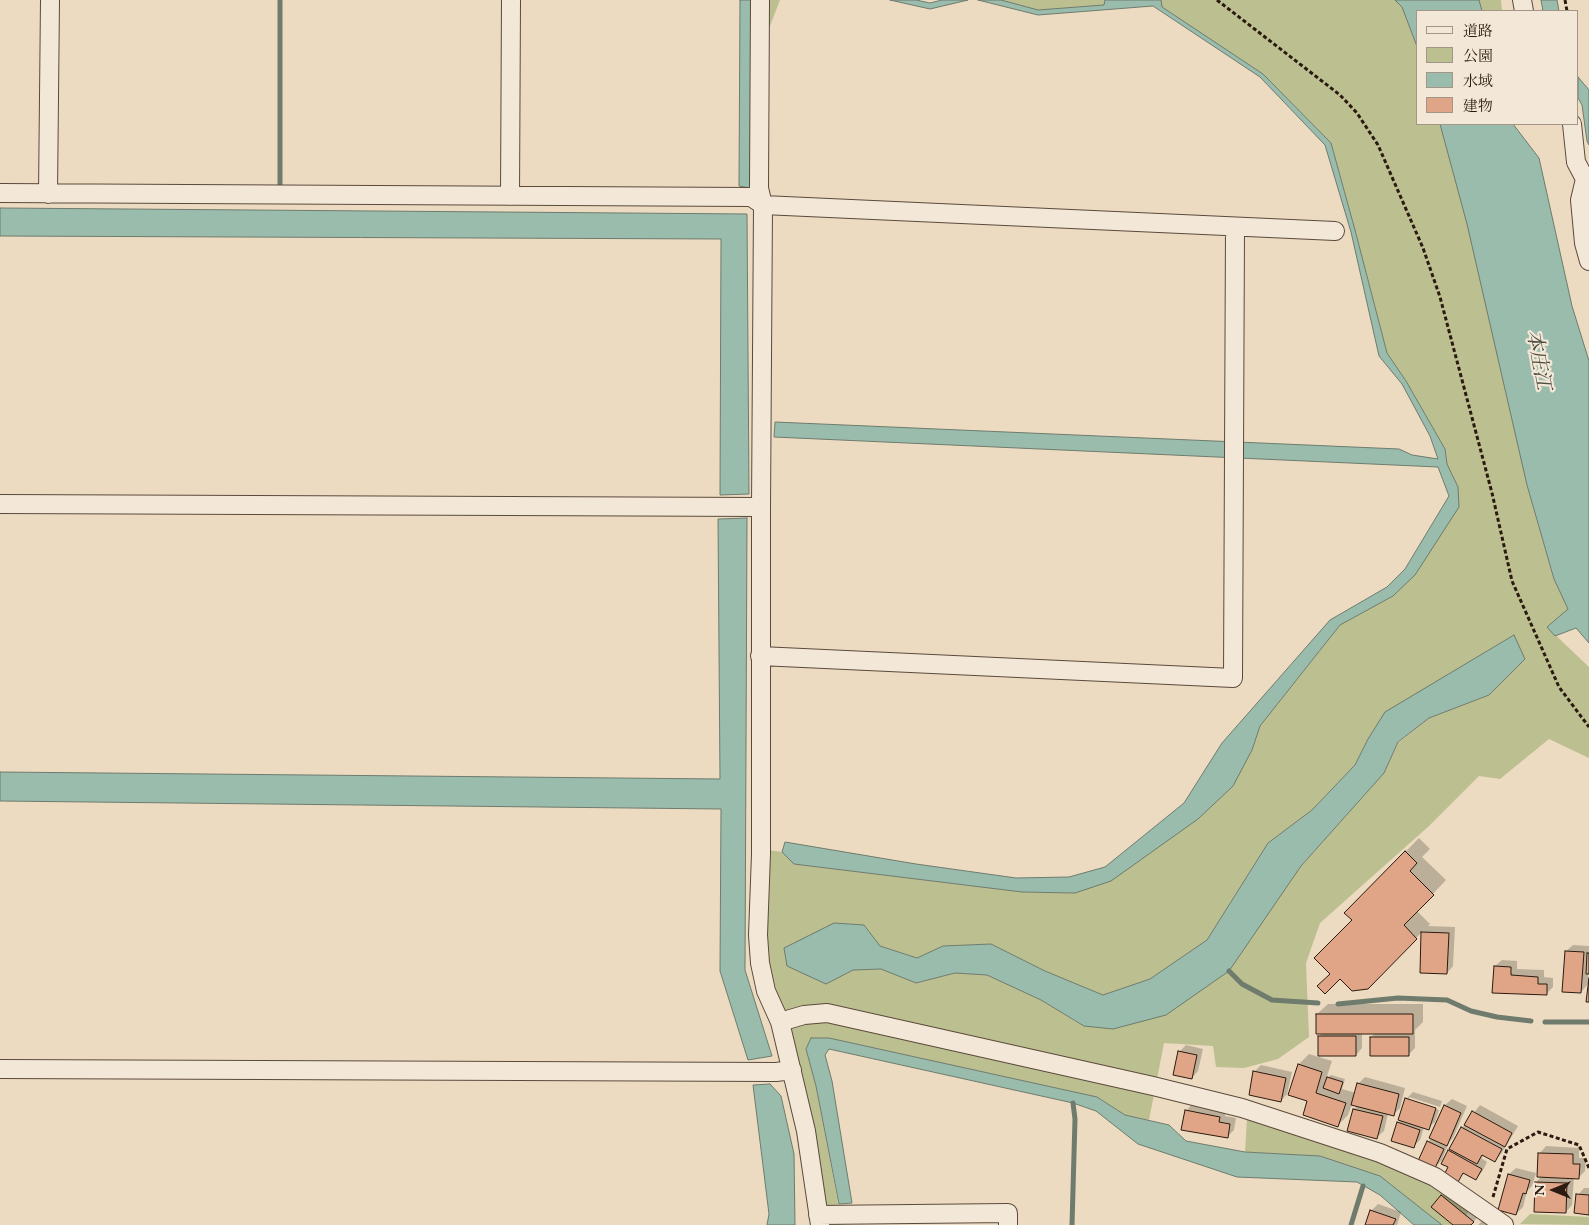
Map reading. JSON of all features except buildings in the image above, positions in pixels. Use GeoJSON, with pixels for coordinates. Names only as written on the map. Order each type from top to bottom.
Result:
{"type":"FeatureCollection","features":[{"type":"Feature","properties":{"kind":"street"},"geometry":{"type":"LineString","coordinates":[[48,194],[50,0]]}},
{"type":"Feature","properties":{"kind":"street"},"geometry":{"type":"LineString","coordinates":[[510,196],[511,0]]}},
{"type":"Feature","properties":{"kind":"street"},"geometry":{"type":"LineString","coordinates":[[760,0],[759,188],[763,205],[759,954],[766,991],[780,1022],[792,1070],[806,1131],[819,1220],[1008,1213],[1008,1225]]}},
{"type":"Feature","properties":{"kind":"street"},"geometry":{"type":"LineString","coordinates":[[1572,125],[1576,162],[1587,180],[1580,200],[1584,243],[1589,261]]}},
{"type":"Feature","properties":{"kind":"street"},"geometry":{"type":"LineString","coordinates":[[0,194],[751,197],[763,205],[1235,228],[1335,231]]}},
{"type":"Feature","properties":{"kind":"street"},"geometry":{"type":"LineString","coordinates":[[760,656],[1233,678],[1235,228]]}},
{"type":"Feature","properties":{"kind":"street"},"geometry":{"type":"LineString","coordinates":[[0,504],[761,507]]}},
{"type":"Feature","properties":{"kind":"street"},"geometry":{"type":"LineString","coordinates":[[780,1022],[804,1015],[827,1013],[1143,1083],[1242,1108],[1380,1153],[1435,1177],[1504,1225]]}},
{"type":"Feature","properties":{"kind":"street"},"geometry":{"type":"LineString","coordinates":[[0,1069],[776,1072],[792,1070]]}},
{"type":"Feature","properties":{"kind":"path"},"geometry":{"type":"LineString","coordinates":[[1217,0],[1340,96],[1357,113],[1378,145],[1423,248],[1440,297],[1492,494],[1512,581],[1559,687],[1589,727]]}},
{"type":"Feature","properties":{"kind":"path"},"geometry":{"type":"LineString","coordinates":[[1488,1214],[1506,1149],[1538,1132],[1579,1145],[1589,1168]]}},
{"type":"Feature","properties":{"kind":"green space"},"geometry":{"type":"Polygon","coordinates":[[[752,0],[780,0],[770,26],[752,28],[752,0]]]}},
{"type":"Feature","properties":{"kind":"green space"},"geometry":{"type":"Polygon","coordinates":[[[1001,0],[1105,0],[1104,5],[1038,10],[1001,0]]]}},
{"type":"Feature","properties":{"kind":"green space"},"geometry":{"type":"Polygon","coordinates":[[[1161,0],[1421,0],[1418,10],[1416,10],[1416,125],[1460,125],[1492,263],[1527,485],[1554,579],[1569,609],[1547,627],[1589,667],[1589,758],[1549,739],[1500,779],[1479,776],[1429,826],[1320,923],[1306,963],[1309,1037],[1278,1059],[1244,1068],[1216,1067],[1213,1046],[1164,1043],[1149,1120],[1125,1115],[1097,1097],[829,1038],[811,1038],[806,1049],[816,1086],[842,1225],[825,1225],[791,1040],[767,959],[768,850],[782,852],[794,864],[1022,892],[1075,893],[1252,750],[1260,726],[1340,625],[1393,596],[1458,487],[1447,464],[1445,449],[1406,381],[1387,353],[1331,143],[1263,74],[1161,7],[1161,0]],[[1514,635],[1440,680],[1368,739],[1355,765],[1312,810],[1268,843],[1207,940],[1150,979],[1103,995],[1045,971],[991,944],[944,946],[918,958],[880,946],[864,925],[834,923],[853,970],[881,969],[916,983],[955,973],[987,975],[1041,1000],[1084,1026],[1272,907],[1301,866],[1384,773],[1398,743],[1429,718],[1489,695],[1524,659],[1514,635]]]}},
{"type":"Feature","properties":{"kind":"green space"},"geometry":{"type":"Polygon","coordinates":[[[1479,0],[1501,0],[1502,10],[1482,10],[1479,0]]]}},
{"type":"Feature","properties":{"kind":"green space"},"geometry":{"type":"Polygon","coordinates":[[[1247,1118],[1376,1157],[1431,1183],[1468,1211],[1465,1225],[1442,1225],[1380,1176],[1320,1156],[1245,1152],[1247,1118]]]}},
{"type":"Feature","properties":{"kind":"green space"},"geometry":{"type":"Polygon","coordinates":[[[1530,1214],[1589,1217],[1589,1225],[1520,1224],[1530,1214]]]}},
{"type":"Feature","properties":{"kind":"water"},"geometry":{"type":"Polygon","coordinates":[[[740,0],[752,0],[750,188],[739,186],[740,0]]]}},
{"type":"Feature","properties":{"kind":"water"},"geometry":{"type":"Polygon","coordinates":[[[890,0],[916,0],[930,3],[942,0],[968,0],[930,9],[890,0]]]}},
{"type":"Feature","properties":{"kind":"water"},"geometry":{"type":"Polygon","coordinates":[[[978,0],[1001,0],[1038,10],[1104,5],[1105,0],[1161,0],[1162,7],[1263,74],[1331,143],[1387,353],[1406,381],[1445,449],[1447,464],[1458,487],[1459,507],[1415,575],[1393,596],[1340,625],[1260,726],[1252,750],[1233,786],[1198,819],[1111,881],[1075,893],[1022,892],[794,864],[782,852],[785,842],[916,864],[1016,878],[1069,877],[1105,867],[1184,803],[1222,743],[1330,620],[1387,587],[1405,569],[1449,496],[1438,467],[774,437],[775,422],[1399,449],[1412,455],[1438,459],[1430,436],[1402,384],[1379,356],[1351,232],[1325,145],[1260,77],[1153,6],[1038,15],[978,0]]]}},
{"type":"Feature","properties":{"kind":"water"},"geometry":{"type":"Polygon","coordinates":[[[1395,0],[1479,0],[1482,10],[1416,10],[1416,44],[1402,7],[1395,0]]]}},
{"type":"Feature","properties":{"kind":"water"},"geometry":{"type":"Polygon","coordinates":[[[1541,0],[1557,0],[1559,10],[1543,10],[1541,0]]]}},
{"type":"Feature","properties":{"kind":"water"},"geometry":{"type":"Polygon","coordinates":[[[1579,78],[1589,90],[1589,145],[1587,141],[1582,105],[1579,100],[1579,78]]]}},
{"type":"Feature","properties":{"kind":"water","name":"本庄江"},"geometry":{"type":"Polygon","coordinates":[[[1440,125],[1514,125],[1539,158],[1572,306],[1589,361],[1589,643],[1576,628],[1555,636],[1547,627],[1568,609],[1554,579],[1527,485],[1467,224],[1440,125]]]}},
{"type":"Feature","properties":{"kind":"water"},"geometry":{"type":"Polygon","coordinates":[[[0,208],[747,214],[749,494],[720,495],[721,239],[0,236],[0,208]]]}},
{"type":"Feature","properties":{"kind":"water"},"geometry":{"type":"Polygon","coordinates":[[[747,518],[745,970],[772,1056],[748,1060],[720,971],[721,809],[0,801],[0,772],[720,779],[718,519],[747,518]]]}},
{"type":"Feature","properties":{"kind":"water"},"geometry":{"type":"Polygon","coordinates":[[[1514,635],[1525,659],[1489,695],[1429,718],[1398,742],[1384,773],[1301,866],[1229,971],[1166,1015],[1113,1029],[1084,1026],[1041,1000],[987,975],[955,973],[916,983],[881,969],[853,970],[826,984],[787,966],[784,948],[834,923],[864,925],[880,946],[917,958],[943,946],[991,944],[1045,971],[1103,995],[1150,979],[1207,940],[1268,843],[1312,810],[1355,765],[1385,712],[1514,635]]]}},
{"type":"Feature","properties":{"kind":"water"},"geometry":{"type":"Polygon","coordinates":[[[811,1038],[829,1038],[1097,1097],[1125,1115],[1169,1125],[1186,1141],[1245,1152],[1320,1156],[1380,1176],[1442,1225],[1414,1225],[1380,1195],[1357,1182],[1237,1177],[1138,1144],[1096,1111],[1073,1103],[829,1049],[825,1055],[832,1081],[852,1203],[839,1204],[816,1086],[806,1049],[811,1038]]]}},
{"type":"Feature","properties":{"kind":"water"},"geometry":{"type":"Polygon","coordinates":[[[770,1084],[781,1096],[794,1154],[795,1225],[767,1225],[769,1214],[753,1085],[770,1084]]]}},
{"type":"Feature","properties":{"kind":"waterway"},"geometry":{"type":"LineString","coordinates":[[280,0],[280,184]]}},
{"type":"Feature","properties":{"kind":"waterway"},"geometry":{"type":"LineString","coordinates":[[1229,971],[1242,984],[1272,1000],[1318,1003]]}},
{"type":"Feature","properties":{"kind":"waterway"},"geometry":{"type":"LineString","coordinates":[[1338,1004],[1398,998],[1447,1000],[1471,1011],[1497,1017],[1531,1021]]}},
{"type":"Feature","properties":{"kind":"waterway"},"geometry":{"type":"LineString","coordinates":[[1545,1022],[1589,1022]]}},
{"type":"Feature","properties":{"kind":"waterway"},"geometry":{"type":"LineString","coordinates":[[1072,1225],[1075,1119],[1073,1103]]}},
{"type":"Feature","properties":{"kind":"waterway"},"geometry":{"type":"LineString","coordinates":[[1351,1225],[1363,1186]]}}]}
